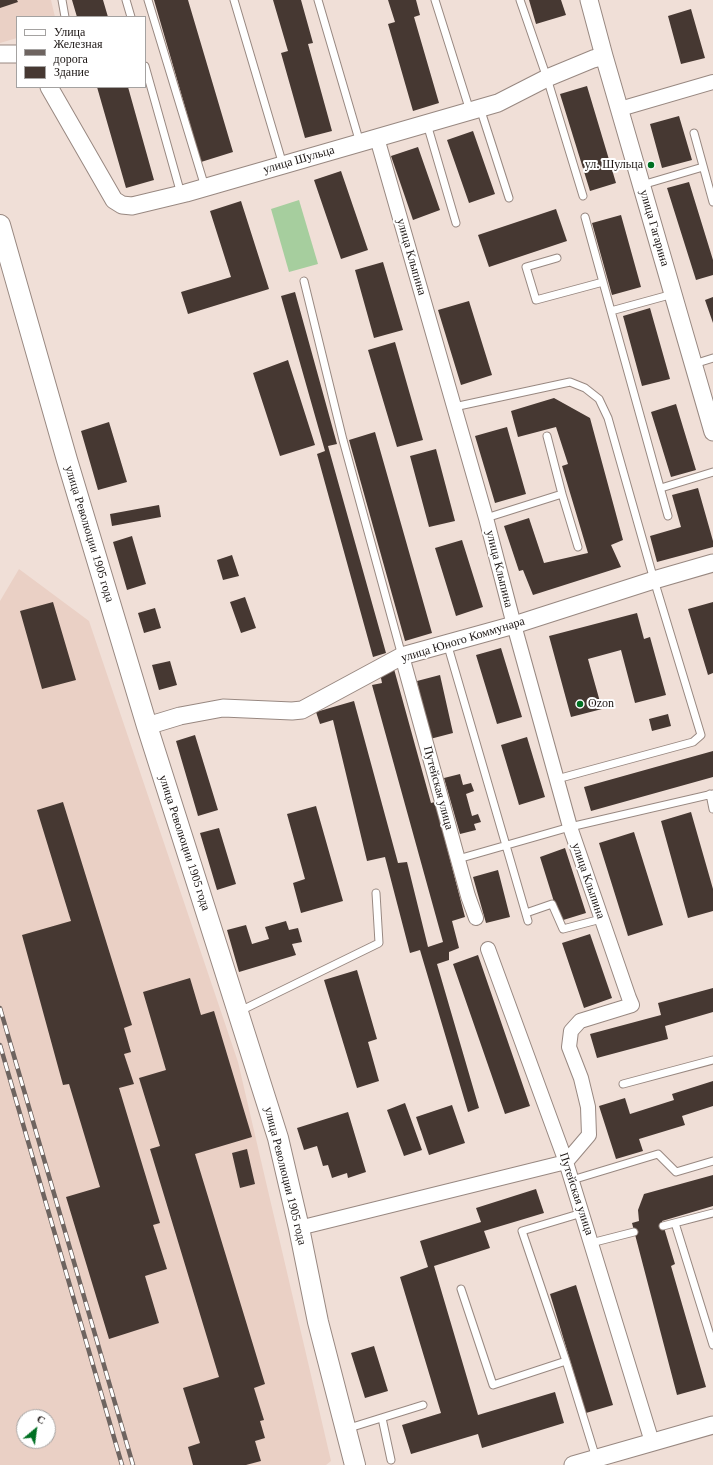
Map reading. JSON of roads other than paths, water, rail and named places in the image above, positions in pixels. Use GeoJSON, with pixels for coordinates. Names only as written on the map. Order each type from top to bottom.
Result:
{"type":"FeatureCollection","features":[{"type":"Feature","properties":{"kind":"main road","name":"улица Революции 1905 года"},"geometry":{"type":"LineString","coordinates":[[0,225],[67,460],[147,726],[278,1138],[299,1228],[318,1322],[355,1465]]}},
{"type":"Feature","properties":{"kind":"street","name":"улица Гагарина"},"geometry":{"type":"LineString","coordinates":[[589,0],[713,432]]}},
{"type":"Feature","properties":{"kind":"street"},"geometry":{"type":"LineString","coordinates":[[0,54],[16,54]]}},
{"type":"Feature","properties":{"kind":"street","name":"улица Шульца"},"geometry":{"type":"LineString","coordinates":[[50,88],[114,200],[122,205],[132,206],[181,194],[498,103],[546,78],[604,56]]}},
{"type":"Feature","properties":{"kind":"street"},"geometry":{"type":"LineString","coordinates":[[620,109],[713,82]]}},
{"type":"Feature","properties":{"kind":"street","name":"улица Клыпина"},"geometry":{"type":"LineString","coordinates":[[377,138],[486,518],[570,827],[632,1005],[580,1021],[571,1031],[569,1047],[581,1078],[588,1107],[589,1135],[566,1162]]}},
{"type":"Feature","properties":{"kind":"street","name":"улица Юного Коммунара"},"geometry":{"type":"LineString","coordinates":[[147,726],[180,716],[223,708],[292,711],[302,710],[402,656],[514,625],[654,580],[713,564]]}},
{"type":"Feature","properties":{"kind":"street","name":"Путейская улица"},"geometry":{"type":"LineString","coordinates":[[402,656],[468,896],[476,918]]}},
{"type":"Feature","properties":{"kind":"street","name":"Путейская улица"},"geometry":{"type":"LineString","coordinates":[[488,949],[572,1180],[652,1442]]}},
{"type":"Feature","properties":{"kind":"street"},"geometry":{"type":"LineString","coordinates":[[299,1228],[566,1162]]}},
{"type":"Feature","properties":{"kind":"street"},"geometry":{"type":"LineString","coordinates":[[573,1465],[713,1425]]}},
{"type":"Feature","properties":{"kind":"lane"},"geometry":{"type":"LineString","coordinates":[[62,0],[65,16]]}},
{"type":"Feature","properties":{"kind":"lane"},"geometry":{"type":"LineString","coordinates":[[126,0],[131,16]]}},
{"type":"Feature","properties":{"kind":"lane"},"geometry":{"type":"LineString","coordinates":[[148,0],[205,187]]}},
{"type":"Feature","properties":{"kind":"lane"},"geometry":{"type":"LineString","coordinates":[[234,0],[283,165]]}},
{"type":"Feature","properties":{"kind":"lane"},"geometry":{"type":"LineString","coordinates":[[318,0],[360,143]]}},
{"type":"Feature","properties":{"kind":"lane"},"geometry":{"type":"LineString","coordinates":[[435,0],[509,198]]}},
{"type":"Feature","properties":{"kind":"lane"},"geometry":{"type":"LineString","coordinates":[[520,0],[583,196]]}},
{"type":"Feature","properties":{"kind":"lane"},"geometry":{"type":"LineString","coordinates":[[146,70],[181,194]]}},
{"type":"Feature","properties":{"kind":"lane"},"geometry":{"type":"LineString","coordinates":[[427,124],[456,223]]}},
{"type":"Feature","properties":{"kind":"lane"},"geometry":{"type":"LineString","coordinates":[[694,133],[713,202]]}},
{"type":"Feature","properties":{"kind":"lane"},"geometry":{"type":"LineString","coordinates":[[642,185],[703,167]]}},
{"type":"Feature","properties":{"kind":"lane"},"geometry":{"type":"LineString","coordinates":[[585,217],[668,516]]}},
{"type":"Feature","properties":{"kind":"lane"},"geometry":{"type":"LineString","coordinates":[[557,258],[526,267],[536,300],[603,282]]}},
{"type":"Feature","properties":{"kind":"lane"},"geometry":{"type":"LineString","coordinates":[[304,281],[343,440],[402,656]]}},
{"type":"Feature","properties":{"kind":"lane"},"geometry":{"type":"LineString","coordinates":[[611,311],[673,294]]}},
{"type":"Feature","properties":{"kind":"lane"},"geometry":{"type":"LineString","coordinates":[[693,364],[713,358]]}},
{"type":"Feature","properties":{"kind":"lane"},"geometry":{"type":"LineString","coordinates":[[454,408],[570,382],[585,388],[599,399],[608,418],[654,580],[701,734],[693,742],[557,780]]}},
{"type":"Feature","properties":{"kind":"lane"},"geometry":{"type":"LineString","coordinates":[[546,436],[578,547]]}},
{"type":"Feature","properties":{"kind":"lane"},"geometry":{"type":"LineString","coordinates":[[661,488],[713,472]]}},
{"type":"Feature","properties":{"kind":"lane"},"geometry":{"type":"LineString","coordinates":[[486,518],[562,494]]}},
{"type":"Feature","properties":{"kind":"lane"},"geometry":{"type":"LineString","coordinates":[[447,644],[528,921]]}},
{"type":"Feature","properties":{"kind":"lane"},"geometry":{"type":"LineString","coordinates":[[458,859],[570,827],[711,794],[713,809]]}},
{"type":"Feature","properties":{"kind":"lane"},"geometry":{"type":"LineString","coordinates":[[238,1012],[379,943],[376,893]]}},
{"type":"Feature","properties":{"kind":"lane"},"geometry":{"type":"LineString","coordinates":[[526,913],[552,904],[563,929],[601,919]]}},
{"type":"Feature","properties":{"kind":"lane"},"geometry":{"type":"LineString","coordinates":[[624,1084],[713,1060]]}},
{"type":"Feature","properties":{"kind":"lane"},"geometry":{"type":"LineString","coordinates":[[572,1180],[658,1154],[676,1172],[713,1161]]}},
{"type":"Feature","properties":{"kind":"lane"},"geometry":{"type":"LineString","coordinates":[[582,1213],[522,1231],[566,1362],[596,1458]]}},
{"type":"Feature","properties":{"kind":"lane"},"geometry":{"type":"LineString","coordinates":[[663,1226],[713,1213]]}},
{"type":"Feature","properties":{"kind":"lane"},"geometry":{"type":"LineString","coordinates":[[675,1223],[713,1345]]}},
{"type":"Feature","properties":{"kind":"lane"},"geometry":{"type":"LineString","coordinates":[[591,1243],[634,1232]]}},
{"type":"Feature","properties":{"kind":"lane"},"geometry":{"type":"LineString","coordinates":[[461,1289],[493,1385],[566,1362]]}},
{"type":"Feature","properties":{"kind":"lane"},"geometry":{"type":"LineString","coordinates":[[346,1429],[423,1405]]}},
{"type":"Feature","properties":{"kind":"lane"},"geometry":{"type":"LineString","coordinates":[[382,1418],[391,1460]]}},
{"type":"Feature","properties":{"kind":"railway"},"geometry":{"type":"LineString","coordinates":[[0,1008],[133,1465]]}},
{"type":"Feature","properties":{"kind":"railway"},"geometry":{"type":"LineString","coordinates":[[0,1045],[122,1465]]}},
{"type":"Feature","properties":{"kind":"place","name":"ул. Шульца"},"geometry":{"type":"Point","coordinates":[651,165]}},
{"type":"Feature","properties":{"kind":"place","name":"Ozon"},"geometry":{"type":"Point","coordinates":[580,704]}}]}
